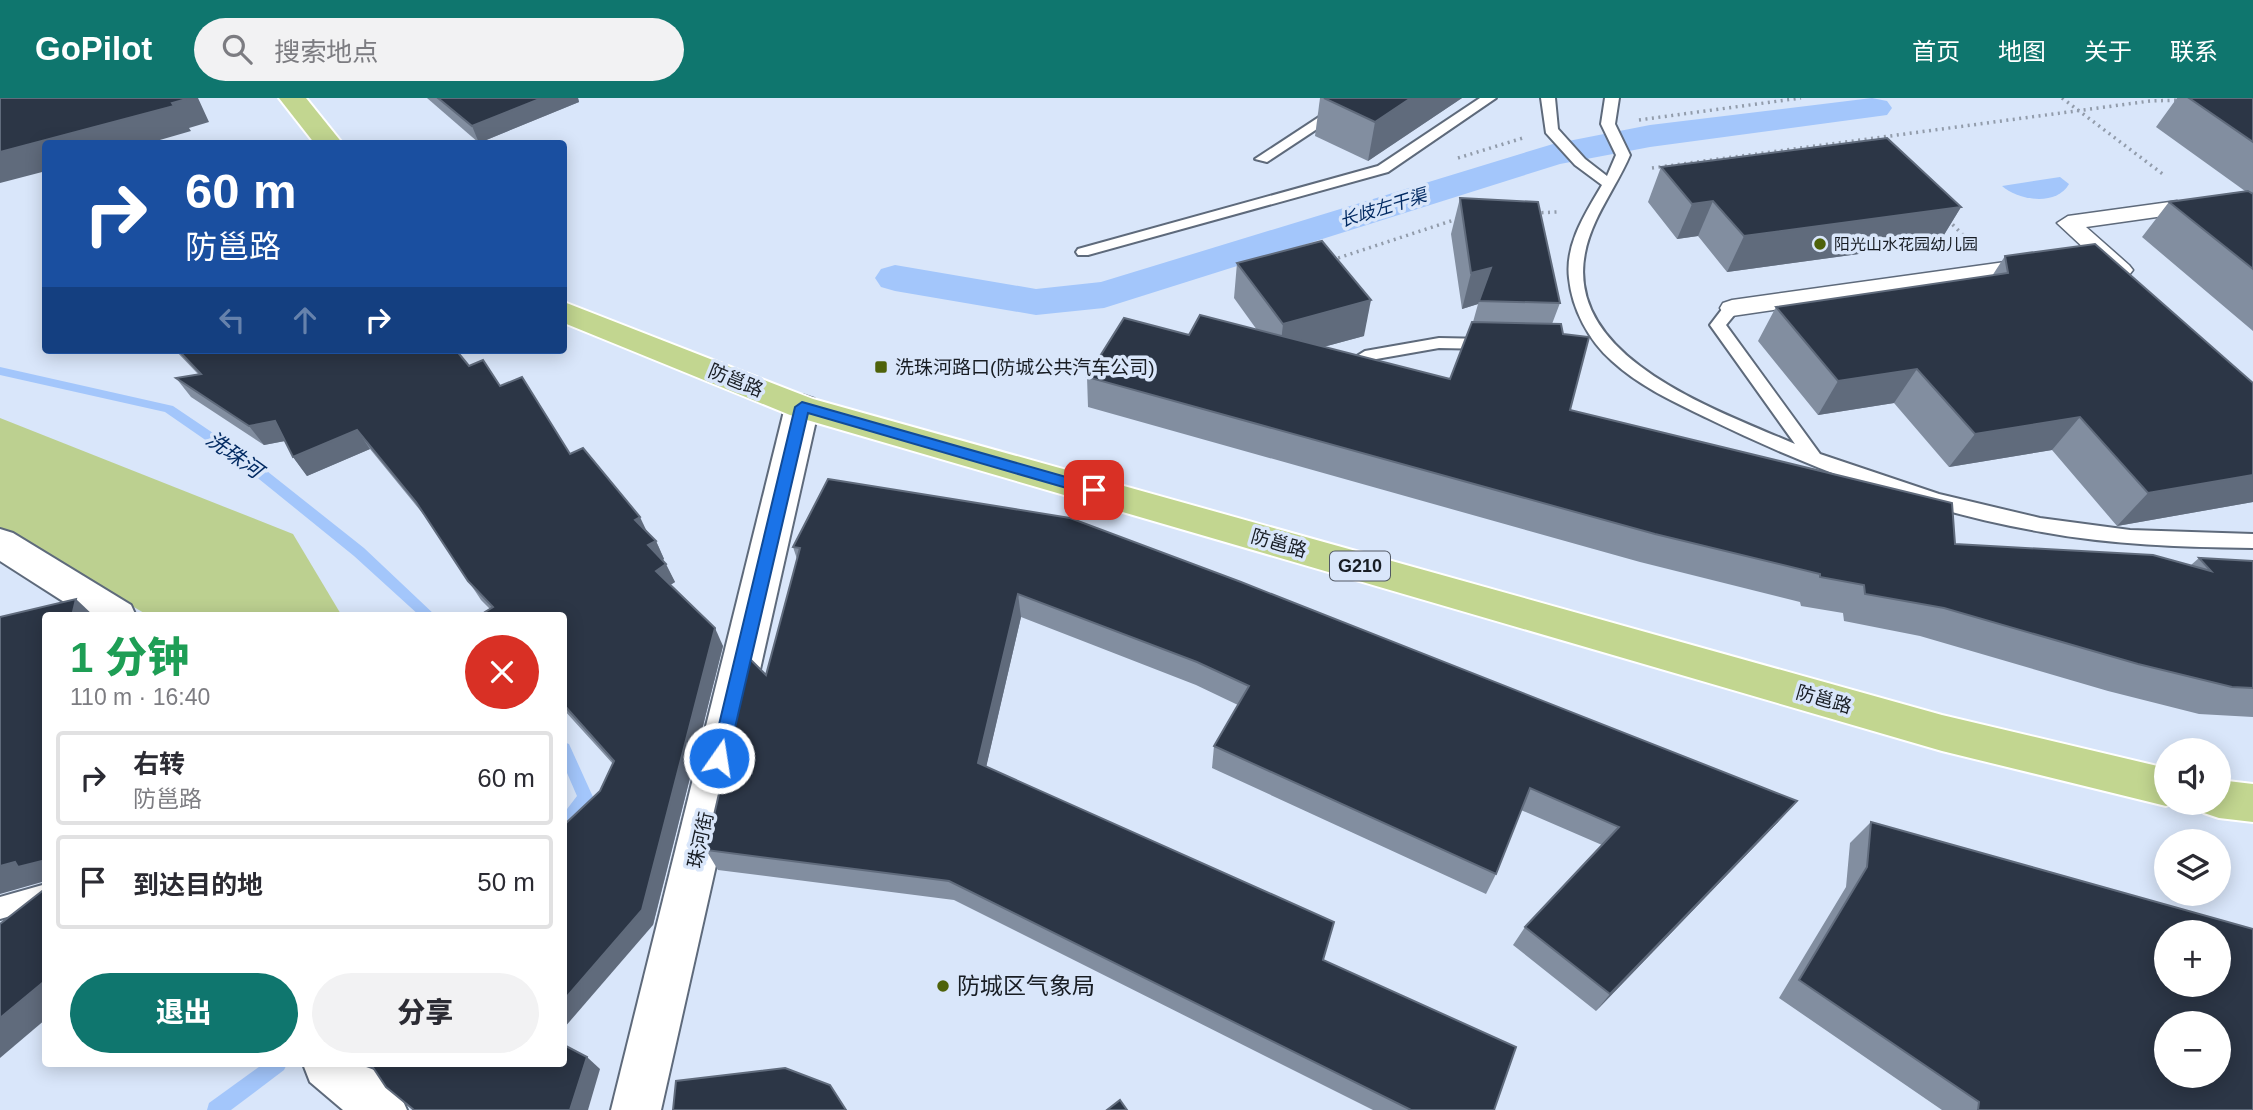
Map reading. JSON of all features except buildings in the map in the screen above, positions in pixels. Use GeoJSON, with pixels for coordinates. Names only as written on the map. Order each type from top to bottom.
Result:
{"type":"FeatureCollection","features":[{"type":"Feature","properties":{"kind":"highway"},"geometry":{"type":"LineString","coordinates":[[292,98],[327,140]]}},
{"type":"Feature","properties":{"kind":"highway","name":"防邕路"},"geometry":{"type":"LineString","coordinates":[[567,313],[802,407],[1929,730],[2154,784]]}},
{"type":"Feature","properties":{"kind":"highway"},"geometry":{"type":"LineString","coordinates":[[2231,800],[2253,803]]}},
{"type":"Feature","properties":{"kind":"street"},"geometry":{"type":"LineString","coordinates":[[2133,281],[2068,223],[2176,208]]}},
{"type":"Feature","properties":{"kind":"street"},"geometry":{"type":"LineString","coordinates":[[2077,258],[2104,255]]}},
{"type":"Feature","properties":{"kind":"street"},"geometry":{"type":"LineString","coordinates":[[1732,308],[2051,262]]}},
{"type":"Feature","properties":{"kind":"street","name":"珠河街"},"geometry":{"type":"LineString","coordinates":[[636,1110],[802,407]]}},
{"type":"Feature","properties":{"kind":"street"},"geometry":{"type":"LineString","coordinates":[[0,543],[111,612]]}},
{"type":"Feature","properties":{"kind":"street"},"geometry":{"type":"LineString","coordinates":[[332,1067],[375,1104]]}},
{"type":"Feature","properties":{"kind":"lane"},"geometry":{"type":"LineString","coordinates":[[1262,159],[1357,98]]}},
{"type":"Feature","properties":{"kind":"lane"},"geometry":{"type":"LineString","coordinates":[[1083,252],[1383,169],[1489,98]]}},
{"type":"Feature","properties":{"kind":"lane"},"geometry":{"type":"LineString","coordinates":[[1548,98],[1551,130],[1580,162],[1613,178]]}},
{"type":"Feature","properties":{"kind":"lane"},"geometry":{"type":"LineString","coordinates":[[1612,98],[1608,124],[1623,155],[1578,240],[1575,273],[1588,315],[1608,348],[1662,388],[1736,427],[1815,459],[1988,513],[2088,533],[2180,540],[2253,541]]}},
{"type":"Feature","properties":{"kind":"lane"},"geometry":{"type":"LineString","coordinates":[[2176,208],[2201,203]]}},
{"type":"Feature","properties":{"kind":"lane"},"geometry":{"type":"LineString","coordinates":[[1732,308],[1718,325],[1815,459]]}},
{"type":"Feature","properties":{"kind":"lane"},"geometry":{"type":"LineString","coordinates":[[1365,356],[1439,343],[1504,345]]}},
{"type":"Feature","properties":{"kind":"lane"},"geometry":{"type":"LineString","coordinates":[[1582,348],[1608,348]]}},
{"type":"Feature","properties":{"kind":"lane"},"geometry":{"type":"LineString","coordinates":[[0,908],[42,896]]}},
{"type":"Feature","properties":{"kind":"lane"},"geometry":{"type":"LineString","coordinates":[[18,928],[42,909]]}},
{"type":"Feature","properties":{"kind":"path"},"geometry":{"type":"LineString","coordinates":[[1678,114],[1801,98]]}},
{"type":"Feature","properties":{"kind":"path"},"geometry":{"type":"LineString","coordinates":[[2063,98],[2201,203]]}},
{"type":"Feature","properties":{"kind":"path"},"geometry":{"type":"LineString","coordinates":[[1613,178],[2150,101],[2184,100]]}},
{"type":"Feature","properties":{"kind":"path"},"geometry":{"type":"LineString","coordinates":[[1383,169],[1415,170],[1551,130]]}},
{"type":"Feature","properties":{"kind":"path"},"geometry":{"type":"LineString","coordinates":[[1863,141],[1873,150]]}},
{"type":"Feature","properties":{"kind":"path"},"geometry":{"type":"LineString","coordinates":[[1527,213],[1593,212]]}},
{"type":"Feature","properties":{"kind":"path"},"geometry":{"type":"LineString","coordinates":[[1943,216],[1963,235]]}},
{"type":"Feature","properties":{"kind":"path"},"geometry":{"type":"LineString","coordinates":[[1323,263],[1461,218]]}},
{"type":"Feature","properties":{"kind":"green space"},"geometry":{"type":"Polygon","coordinates":[[[0,418],[293,534],[340,612],[142,612],[0,527],[0,418]]]}},
{"type":"Feature","properties":{"kind":"water"},"geometry":{"type":"Polygon","coordinates":[[[2060,177],[2069,184],[2056,196],[2047,198],[2028,198],[2002,186],[2060,177]]]}},
{"type":"Feature","properties":{"kind":"waterway","name":"长歧左干渠"},"geometry":{"type":"LineString","coordinates":[[895,278],[1036,302],[1104,295],[1553,155],[1650,136],[1875,108]]}},
{"type":"Feature","properties":{"kind":"waterway","name":"洗珠河"},"geometry":{"type":"LineString","coordinates":[[0,371],[169,409],[248,463],[359,552],[425,612]]}},
{"type":"Feature","properties":{"kind":"waterway","name":"洗珠河"},"geometry":{"type":"LineString","coordinates":[[567,756],[585,797],[567,821]]}},
{"type":"Feature","properties":{"kind":"waterway","name":"洗珠河"},"geometry":{"type":"LineString","coordinates":[[216,1110],[274,1067]]}},
{"type":"Feature","properties":{"kind":"place","name":"阳光山水花园幼儿园"},"geometry":{"type":"Point","coordinates":[1820,244]}},
{"type":"Feature","properties":{"kind":"place","name":"洗珠河路口(防城公共汽车公司)"},"geometry":{"type":"Point","coordinates":[881,367]}},
{"type":"Feature","properties":{"kind":"place","name":"防城区气象局"},"geometry":{"type":"Point","coordinates":[943,986]}},
{"type":"Feature","properties":{"kind":"route"},"geometry":{"type":"LineString","coordinates":[[719,758],[802,407],[1094,490]]}}]}
